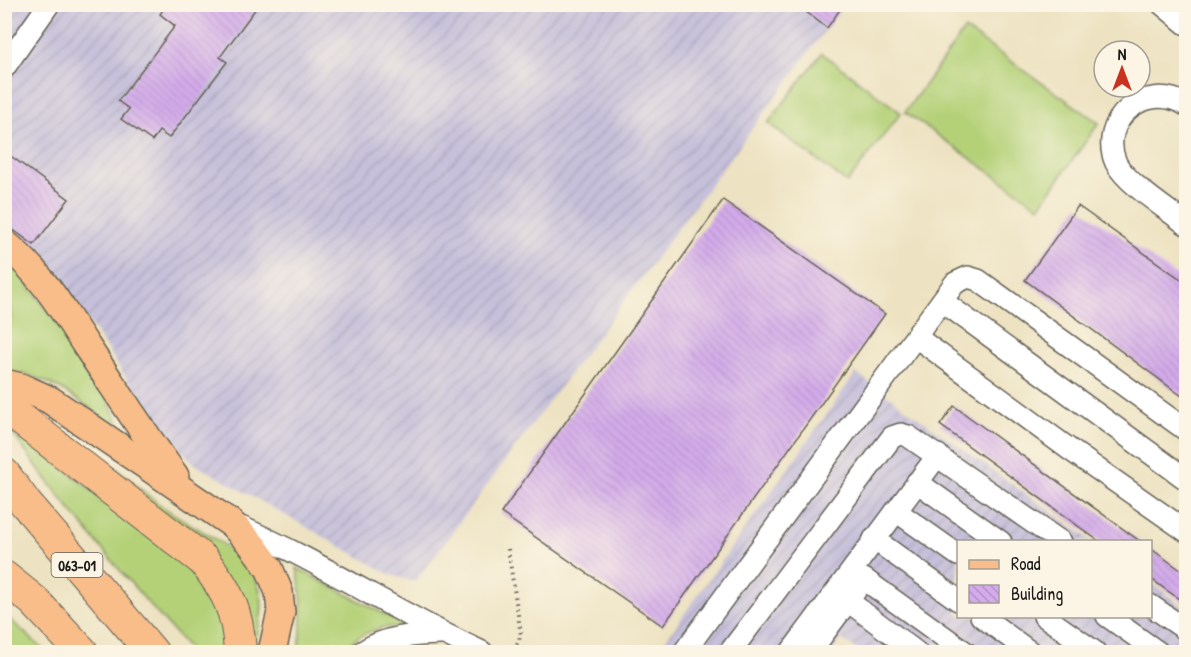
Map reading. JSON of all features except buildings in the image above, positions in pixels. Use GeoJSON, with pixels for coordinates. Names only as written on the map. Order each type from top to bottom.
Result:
{"type":"FeatureCollection","features":[{"type":"Feature","properties":{"kind":"highway"},"geometry":{"type":"LineString","coordinates":[[4,406],[203,560],[224,588],[233,608],[239,627],[240,652]]}},
{"type":"Feature","properties":{"kind":"highway","name":"063-01"},"geometry":{"type":"LineString","coordinates":[[4,474],[26,504],[152,652]]}},
{"type":"Feature","properties":{"kind":"highway"},"geometry":{"type":"LineString","coordinates":[[4,577],[34,601],[82,652]]}},
{"type":"Feature","properties":{"kind":"main road"},"geometry":{"type":"LineString","coordinates":[[4,243],[34,270],[51,292],[143,432],[189,494]]}},
{"type":"Feature","properties":{"kind":"main road"},"geometry":{"type":"LineString","coordinates":[[4,383],[21,387],[50,400],[232,524],[269,568],[279,592],[281,612],[272,652]]}},
{"type":"Feature","properties":{"kind":"street"},"geometry":{"type":"LineString","coordinates":[[4,68],[49,4]]}},
{"type":"Feature","properties":{"kind":"street"},"geometry":{"type":"LineString","coordinates":[[1162,4],[1186,24]]}},
{"type":"Feature","properties":{"kind":"street"},"geometry":{"type":"LineString","coordinates":[[1186,105],[1175,99],[1156,96],[1141,100],[1127,110],[1114,130],[1112,147],[1122,174],[1186,224]]}},
{"type":"Feature","properties":{"kind":"street"},"geometry":{"type":"LineString","coordinates":[[684,652],[955,283],[968,277],[978,280],[1186,430]]}},
{"type":"Feature","properties":{"kind":"street"},"geometry":{"type":"LineString","coordinates":[[942,302],[1186,479]]}},
{"type":"Feature","properties":{"kind":"street"},"geometry":{"type":"LineString","coordinates":[[916,337],[1186,531]]}},
{"type":"Feature","properties":{"kind":"street"},"geometry":{"type":"LineString","coordinates":[[730,652],[892,437],[901,434],[909,436],[1058,540]]}},
{"type":"Feature","properties":{"kind":"street"},"geometry":{"type":"LineString","coordinates":[[790,652],[938,455]]}},
{"type":"Feature","properties":{"kind":"street"},"geometry":{"type":"LineString","coordinates":[[917,482],[998,540]]}},
{"type":"Feature","properties":{"kind":"street"},"geometry":{"type":"LineString","coordinates":[[896,511],[957,554]]}},
{"type":"Feature","properties":{"kind":"street"},"geometry":{"type":"LineString","coordinates":[[232,524],[278,543],[442,634],[482,652]]}},
{"type":"Feature","properties":{"kind":"street"},"geometry":{"type":"LineString","coordinates":[[874,539],[957,599]]}},
{"type":"Feature","properties":{"kind":"street"},"geometry":{"type":"LineString","coordinates":[[810,652],[864,579],[965,652]]}},
{"type":"Feature","properties":{"kind":"street"},"geometry":{"type":"LineString","coordinates":[[848,601],[916,652]]}},
{"type":"Feature","properties":{"kind":"street"},"geometry":{"type":"LineString","coordinates":[[1152,606],[1186,630]]}},
{"type":"Feature","properties":{"kind":"street"},"geometry":{"type":"LineString","coordinates":[[984,618],[1030,652]]}},
{"type":"Feature","properties":{"kind":"street"},"geometry":{"type":"LineString","coordinates":[[1047,618],[1095,652]]}},
{"type":"Feature","properties":{"kind":"street"},"geometry":{"type":"LineString","coordinates":[[1110,618],[1158,652]]}},
{"type":"Feature","properties":{"kind":"street"},"geometry":{"type":"LineString","coordinates":[[362,652],[381,642],[403,636],[442,634]]}},
{"type":"Feature","properties":{"kind":"path"},"geometry":{"type":"LineString","coordinates":[[508,549],[521,635],[513,652]]}},
{"type":"Feature","properties":{"kind":"shaded area"},"geometry":{"type":"Polygon","coordinates":[[[4,5],[844,5],[415,582],[391,575],[195,464],[162,432],[44,254],[5,223],[4,5]]]}},
{"type":"Feature","properties":{"kind":"shaded area"},"geometry":{"type":"Polygon","coordinates":[[[856,373],[1091,540],[957,540],[957,618],[1152,618],[1152,584],[1186,609],[1186,652],[860,652],[842,639],[832,652],[657,652],[856,373]]]}},
{"type":"Feature","properties":{"kind":"green space"},"geometry":{"type":"Polygon","coordinates":[[[965,29],[1099,123],[1039,207],[905,112],[965,29]]]}},
{"type":"Feature","properties":{"kind":"green space"},"geometry":{"type":"Polygon","coordinates":[[[822,53],[901,113],[847,183],[768,123],[822,53]]]}},
{"type":"Feature","properties":{"kind":"green space"},"geometry":{"type":"Polygon","coordinates":[[[4,256],[12,263],[99,380],[123,433],[68,393],[53,385],[22,373],[5,371],[5,340],[11,317],[4,256]]]}},
{"type":"Feature","properties":{"kind":"green space"},"geometry":{"type":"Polygon","coordinates":[[[5,423],[194,570],[216,609],[226,652],[192,652],[95,540],[5,423]]]}},
{"type":"Feature","properties":{"kind":"green space"},"geometry":{"type":"Polygon","coordinates":[[[90,451],[110,463],[163,507],[232,551],[246,565],[257,581],[262,599],[260,621],[253,648],[247,623],[90,451]]]}},
{"type":"Feature","properties":{"kind":"green space"},"geometry":{"type":"Polygon","coordinates":[[[297,568],[407,626],[370,631],[341,652],[298,652],[302,610],[297,568]]]}},
{"type":"Feature","properties":{"kind":"green space"},"geometry":{"type":"Polygon","coordinates":[[[4,614],[46,652],[5,652],[4,614]]]}}]}
